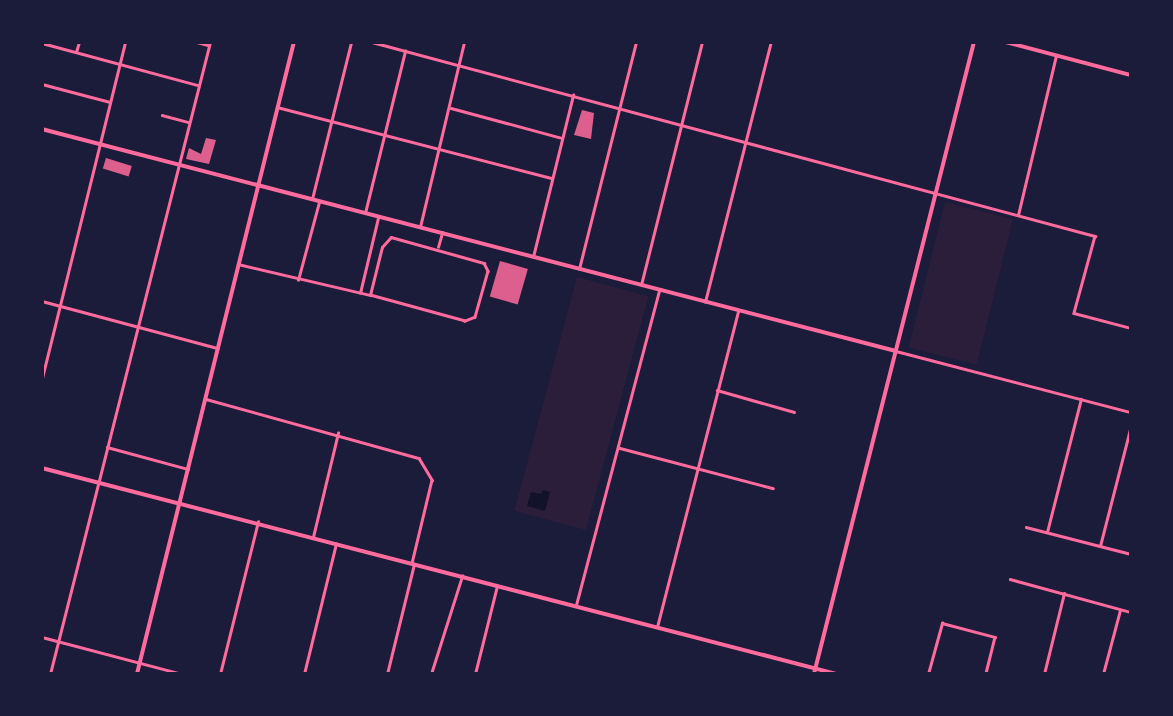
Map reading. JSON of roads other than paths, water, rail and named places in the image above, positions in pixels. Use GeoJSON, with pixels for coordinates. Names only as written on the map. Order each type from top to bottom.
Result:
{"type":"FeatureCollection","features":[{"type":"Feature","properties":{"kind":"street"},"geometry":{"type":"LineString","coordinates":[[76,52],[79,42]]}},
{"type":"Feature","properties":{"kind":"street"},"geometry":{"type":"LineString","coordinates":[[42,378],[125,42]]}},
{"type":"Feature","properties":{"kind":"street"},"geometry":{"type":"LineString","coordinates":[[50,674],[209,44],[197,42]]}},
{"type":"Feature","properties":{"kind":"street"},"geometry":{"type":"LineString","coordinates":[[136,674],[294,42]]}},
{"type":"Feature","properties":{"kind":"street"},"geometry":{"type":"LineString","coordinates":[[312,199],[351,42]]}},
{"type":"Feature","properties":{"kind":"street"},"geometry":{"type":"LineString","coordinates":[[372,42],[1095,236],[1074,313],[1131,328]]}},
{"type":"Feature","properties":{"kind":"street"},"geometry":{"type":"LineString","coordinates":[[420,228],[451,108],[464,42]]}},
{"type":"Feature","properties":{"kind":"street"},"geometry":{"type":"LineString","coordinates":[[579,269],[636,42]]}},
{"type":"Feature","properties":{"kind":"street"},"geometry":{"type":"LineString","coordinates":[[641,285],[702,42]]}},
{"type":"Feature","properties":{"kind":"street"},"geometry":{"type":"LineString","coordinates":[[705,302],[771,42]]}},
{"type":"Feature","properties":{"kind":"street"},"geometry":{"type":"LineString","coordinates":[[815,671],[974,42]]}},
{"type":"Feature","properties":{"kind":"street"},"geometry":{"type":"LineString","coordinates":[[1006,42],[1131,75]]}},
{"type":"Feature","properties":{"kind":"street"},"geometry":{"type":"LineString","coordinates":[[42,43],[199,85]]}},
{"type":"Feature","properties":{"kind":"street"},"geometry":{"type":"LineString","coordinates":[[365,213],[405,51]]}},
{"type":"Feature","properties":{"kind":"street"},"geometry":{"type":"LineString","coordinates":[[1018,215],[1056,55]]}},
{"type":"Feature","properties":{"kind":"street"},"geometry":{"type":"LineString","coordinates":[[42,85],[110,102]]}},
{"type":"Feature","properties":{"kind":"street"},"geometry":{"type":"LineString","coordinates":[[533,257],[573,95]]}},
{"type":"Feature","properties":{"kind":"street"},"geometry":{"type":"LineString","coordinates":[[277,107],[332,119],[552,178]]}},
{"type":"Feature","properties":{"kind":"street"},"geometry":{"type":"LineString","coordinates":[[451,108],[562,138]]}},
{"type":"Feature","properties":{"kind":"street"},"geometry":{"type":"LineString","coordinates":[[162,115],[189,122]]}},
{"type":"Feature","properties":{"kind":"street"},"geometry":{"type":"LineString","coordinates":[[42,129],[1131,412]]}},
{"type":"Feature","properties":{"kind":"street"},"geometry":{"type":"LineString","coordinates":[[298,280],[319,201]]}},
{"type":"Feature","properties":{"kind":"street"},"geometry":{"type":"LineString","coordinates":[[360,293],[379,217]]}},
{"type":"Feature","properties":{"kind":"street"},"geometry":{"type":"LineString","coordinates":[[438,247],[442,233]]}},
{"type":"Feature","properties":{"kind":"street"},"geometry":{"type":"LineString","coordinates":[[238,264],[465,321],[475,317],[488,271],[484,263],[438,247],[391,237],[382,247],[370,295]]}},
{"type":"Feature","properties":{"kind":"street"},"geometry":{"type":"LineString","coordinates":[[576,605],[620,448],[659,290]]}},
{"type":"Feature","properties":{"kind":"street"},"geometry":{"type":"LineString","coordinates":[[42,301],[218,348]]}},
{"type":"Feature","properties":{"kind":"street"},"geometry":{"type":"LineString","coordinates":[[657,627],[738,311]]}},
{"type":"Feature","properties":{"kind":"street"},"geometry":{"type":"LineString","coordinates":[[717,390],[794,412]]}},
{"type":"Feature","properties":{"kind":"street"},"geometry":{"type":"LineString","coordinates":[[206,398],[408,452],[428,467],[432,480],[387,674]]}},
{"type":"Feature","properties":{"kind":"street"},"geometry":{"type":"LineString","coordinates":[[1047,532],[1081,399]]}},
{"type":"Feature","properties":{"kind":"street"},"geometry":{"type":"LineString","coordinates":[[1100,546],[1131,425]]}},
{"type":"Feature","properties":{"kind":"street"},"geometry":{"type":"LineString","coordinates":[[313,537],[338,433]]}},
{"type":"Feature","properties":{"kind":"street"},"geometry":{"type":"LineString","coordinates":[[107,447],[188,469]]}},
{"type":"Feature","properties":{"kind":"street"},"geometry":{"type":"LineString","coordinates":[[620,448],[774,488]]}},
{"type":"Feature","properties":{"kind":"street"},"geometry":{"type":"LineString","coordinates":[[42,468],[576,605],[815,671],[837,674]]}},
{"type":"Feature","properties":{"kind":"street"},"geometry":{"type":"LineString","coordinates":[[220,674],[258,522]]}},
{"type":"Feature","properties":{"kind":"street"},"geometry":{"type":"LineString","coordinates":[[1027,527],[1131,554]]}},
{"type":"Feature","properties":{"kind":"street"},"geometry":{"type":"LineString","coordinates":[[304,674],[336,544]]}},
{"type":"Feature","properties":{"kind":"street"},"geometry":{"type":"LineString","coordinates":[[431,674],[462,576]]}},
{"type":"Feature","properties":{"kind":"street"},"geometry":{"type":"LineString","coordinates":[[1010,579],[1131,612]]}},
{"type":"Feature","properties":{"kind":"street"},"geometry":{"type":"LineString","coordinates":[[475,674],[497,586]]}},
{"type":"Feature","properties":{"kind":"street"},"geometry":{"type":"LineString","coordinates":[[1044,674],[1064,593]]}},
{"type":"Feature","properties":{"kind":"street"},"geometry":{"type":"LineString","coordinates":[[1102,674],[1120,609]]}},
{"type":"Feature","properties":{"kind":"street"},"geometry":{"type":"LineString","coordinates":[[928,674],[942,623],[995,637],[986,674]]}},
{"type":"Feature","properties":{"kind":"street"},"geometry":{"type":"LineString","coordinates":[[42,636],[182,674]]}}]}
